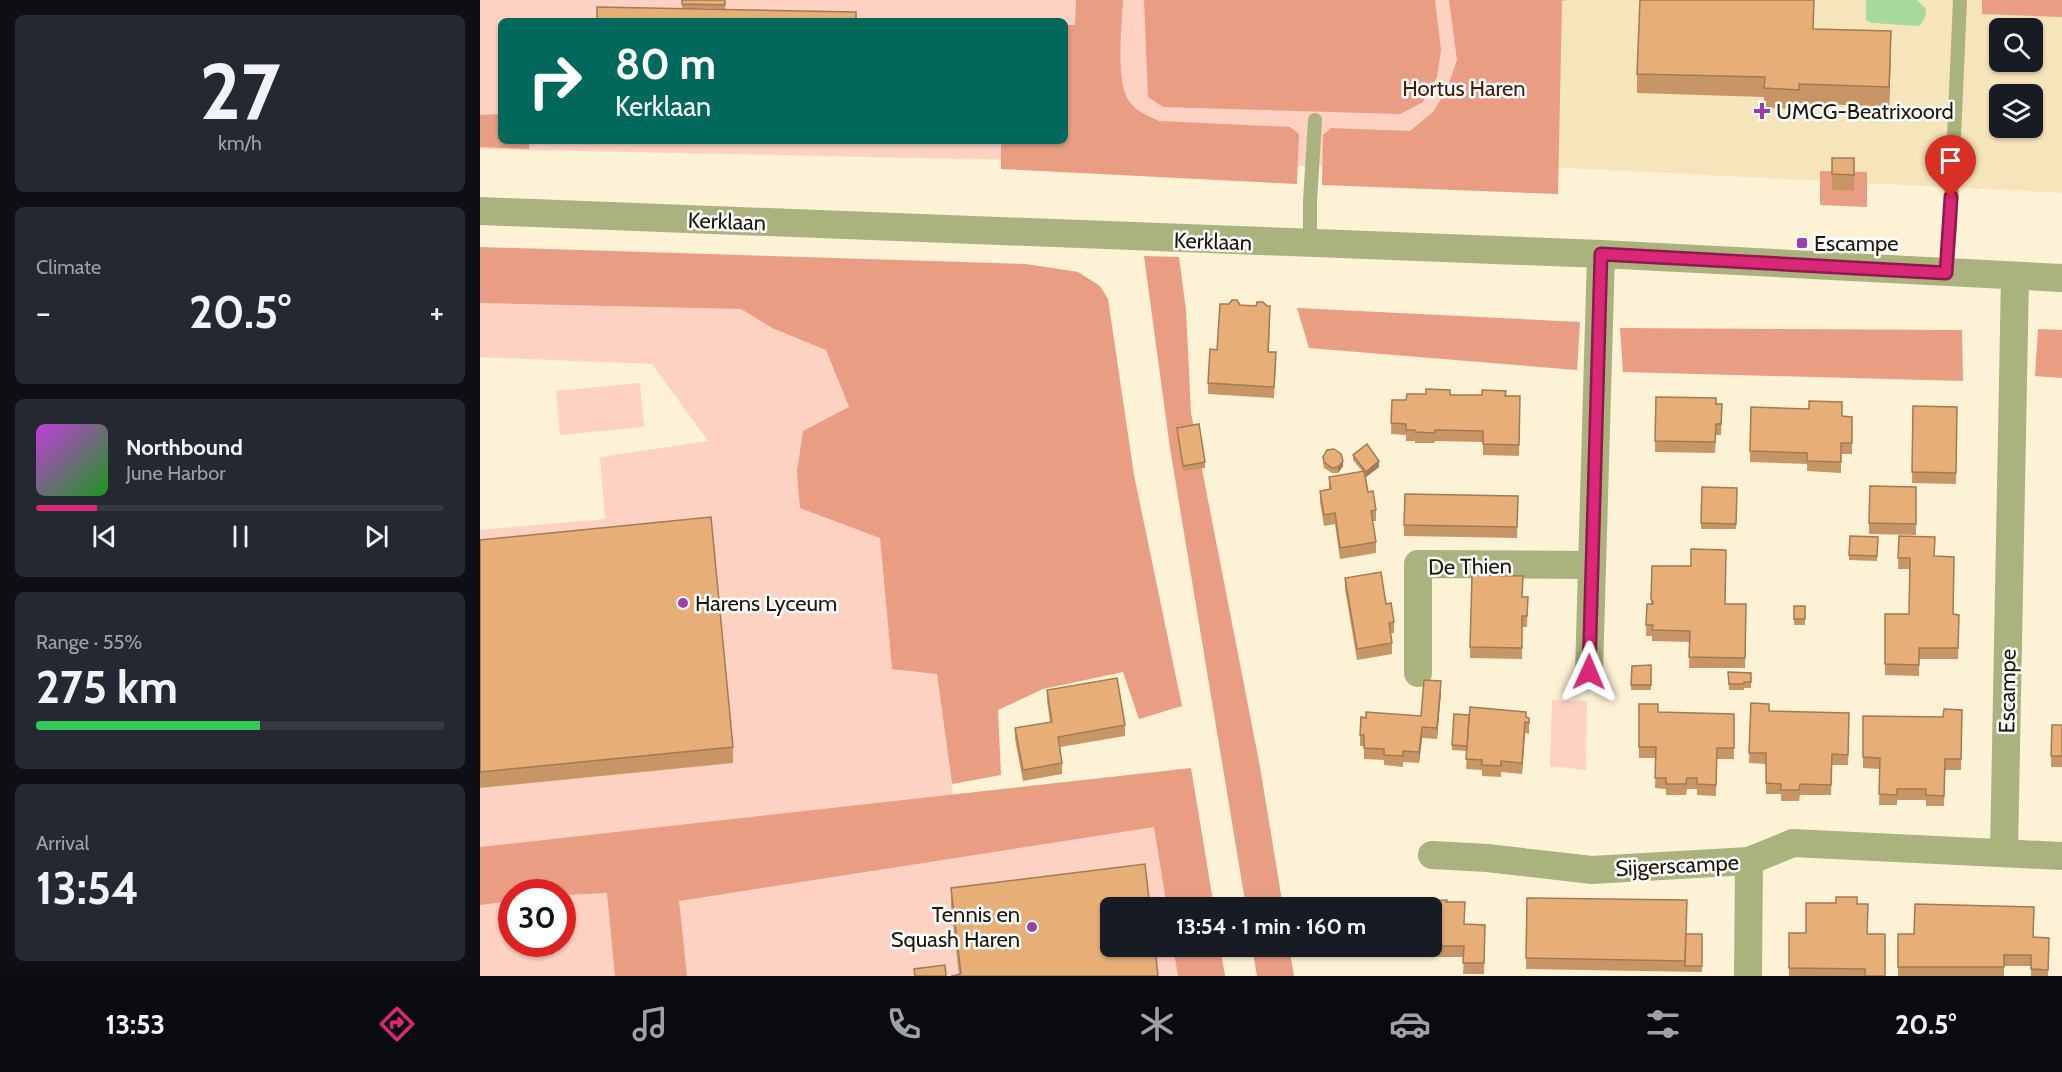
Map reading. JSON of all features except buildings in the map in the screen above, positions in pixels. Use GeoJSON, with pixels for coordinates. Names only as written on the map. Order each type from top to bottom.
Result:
{"type":"FeatureCollection","features":[{"type":"Feature","properties":{"kind":"street","name":"Kerklaan"},"geometry":{"type":"LineString","coordinates":[[480,212],[1601,254],[2062,278]]}},
{"type":"Feature","properties":{"kind":"street"},"geometry":{"type":"LineString","coordinates":[[1589,672],[1601,254]]}},
{"type":"Feature","properties":{"kind":"street","name":"Escampe"},"geometry":{"type":"LineString","coordinates":[[2004,853],[2015,276]]}},
{"type":"Feature","properties":{"kind":"street","name":"De Thien"},"geometry":{"type":"LineString","coordinates":[[1418,673],[1418,564],[1591,565]]}},
{"type":"Feature","properties":{"kind":"street","name":"Sijgerscampe"},"geometry":{"type":"LineString","coordinates":[[1432,855],[1486,858],[1592,870],[1749,861],[1793,843],[2062,856]]}},
{"type":"Feature","properties":{"kind":"street"},"geometry":{"type":"LineString","coordinates":[[1749,861],[1749,976]]}},
{"type":"Feature","properties":{"kind":"lane"},"geometry":{"type":"LineString","coordinates":[[1946,273],[1960,0]]}},
{"type":"Feature","properties":{"kind":"lane"},"geometry":{"type":"LineString","coordinates":[[1310,244],[1315,120]]}},
{"type":"Feature","properties":{"kind":"shaded area","name":"UMCG-Beatrixoord"},"geometry":{"type":"Polygon","coordinates":[[[1520,0],[2062,0],[2062,193],[1525,166],[1520,0]]]}},
{"type":"Feature","properties":{"kind":"shaded area"},"geometry":{"type":"Polygon","coordinates":[[[1866,0],[1917,0],[1926,9],[1925,18],[1919,26],[1871,23],[1866,20],[1866,0]]]}},
{"type":"Feature","properties":{"kind":"green space","name":"Hortus Haren"},"geometry":{"type":"Polygon","coordinates":[[[480,0],[1553,0],[1554,179],[1309,166],[480,149],[480,0]]]}},
{"type":"Feature","properties":{"kind":"green space"},"geometry":{"type":"Polygon","coordinates":[[[1076,0],[1123,0],[1120,52],[1122,81],[1129,101],[1135,108],[1159,121],[1290,127],[1299,134],[1297,184],[1001,169],[1001,144],[1068,144],[1068,25],[1075,25],[1076,0]]]}},
{"type":"Feature","properties":{"kind":"green space"},"geometry":{"type":"Polygon","coordinates":[[[1144,0],[1435,0],[1441,50],[1437,77],[1423,102],[1400,114],[1163,107],[1148,97],[1144,0]]]}},
{"type":"Feature","properties":{"kind":"green space"},"geometry":{"type":"Polygon","coordinates":[[[1449,0],[1566,0],[1562,1],[1558,194],[1322,185],[1323,135],[1331,128],[1410,131],[1433,112],[1447,89],[1457,60],[1449,0]]]}},
{"type":"Feature","properties":{"kind":"green space"},"geometry":{"type":"Polygon","coordinates":[[[1982,0],[2062,0],[2062,17],[1982,14],[1982,0]]]}},
{"type":"Feature","properties":{"kind":"green space"},"geometry":{"type":"Polygon","coordinates":[[[498,114],[498,144],[529,144],[529,149],[480,147],[480,115],[498,114]]]}},
{"type":"Feature","properties":{"kind":"green space"},"geometry":{"type":"Polygon","coordinates":[[[1820,171],[1867,172],[1867,207],[1820,205],[1820,171]]]}},
{"type":"Feature","properties":{"kind":"green space"},"geometry":{"type":"Polygon","coordinates":[[[480,247],[1026,264],[1078,272],[1100,286],[1108,299],[1134,475],[1182,706],[1139,719],[1123,672],[1043,689],[998,710],[1001,775],[952,784],[937,674],[892,669],[880,538],[800,508],[797,472],[803,431],[849,407],[826,350],[772,328],[741,309],[480,303],[480,247]]]}},
{"type":"Feature","properties":{"kind":"green space"},"geometry":{"type":"Polygon","coordinates":[[[1144,256],[1179,257],[1186,310],[1191,413],[1260,767],[1281,897],[1244,897],[1170,448],[1144,256]]]}},
{"type":"Feature","properties":{"kind":"green space","name":"Harens Lyceum"},"geometry":{"type":"Polygon","coordinates":[[[480,303],[741,309],[772,328],[826,350],[849,407],[880,538],[892,668],[937,673],[953,796],[480,847],[480,788],[733,762],[480,556],[480,530],[605,519],[600,457],[708,441],[652,364],[480,357],[480,303]]]}},
{"type":"Feature","properties":{"kind":"green space"},"geometry":{"type":"Polygon","coordinates":[[[1297,308],[1580,322],[1577,370],[1309,348],[1297,308]]]}},
{"type":"Feature","properties":{"kind":"green space"},"geometry":{"type":"Polygon","coordinates":[[[1620,328],[1962,330],[1963,381],[1623,372],[1620,328]]]}},
{"type":"Feature","properties":{"kind":"green space"},"geometry":{"type":"Polygon","coordinates":[[[2038,329],[2062,330],[2062,378],[2035,376],[2038,329]]]}},
{"type":"Feature","properties":{"kind":"green space"},"geometry":{"type":"Polygon","coordinates":[[[640,383],[644,427],[560,435],[556,391],[640,383]]]}},
{"type":"Feature","properties":{"kind":"green space"},"geometry":{"type":"Polygon","coordinates":[[[1552,700],[1587,701],[1586,770],[1550,766],[1552,700]]]}},
{"type":"Feature","properties":{"kind":"green space"},"geometry":{"type":"Polygon","coordinates":[[[1191,768],[1212,897],[1165,897],[1154,827],[679,901],[687,976],[615,976],[607,893],[576,894],[576,879],[498,879],[498,903],[480,905],[480,847],[1191,768]]]}},
{"type":"Feature","properties":{"kind":"green space"},"geometry":{"type":"Polygon","coordinates":[[[1179,808],[1192,897],[1100,897],[1100,957],[1200,957],[1203,976],[480,976],[480,891],[498,889],[498,957],[576,957],[576,880],[1179,808]]]}},
{"type":"Feature","properties":{"kind":"green space"},"geometry":{"type":"Polygon","coordinates":[[[1175,957],[1222,957],[1225,976],[1178,976],[1175,957]]]}},
{"type":"Feature","properties":{"kind":"green space"},"geometry":{"type":"Polygon","coordinates":[[[1254,957],[1291,957],[1294,976],[1257,976],[1254,957]]]}},
{"type":"Feature","properties":{"kind":"place","name":"UMCG-Beatrixoord"},"geometry":{"type":"Point","coordinates":[1762,111]}},
{"type":"Feature","properties":{"kind":"place","name":"Escampe"},"geometry":{"type":"Point","coordinates":[1802,243]}},
{"type":"Feature","properties":{"kind":"place","name":"Harens Lyceum"},"geometry":{"type":"Point","coordinates":[683,603]}},
{"type":"Feature","properties":{"kind":"place","name":"Tennis en Squash Haren"},"geometry":{"type":"Point","coordinates":[1032,927]}},
{"type":"Feature","properties":{"kind":"route"},"geometry":{"type":"LineString","coordinates":[[1589,672],[1601,254],[1946,273],[1951,197]]}}]}
